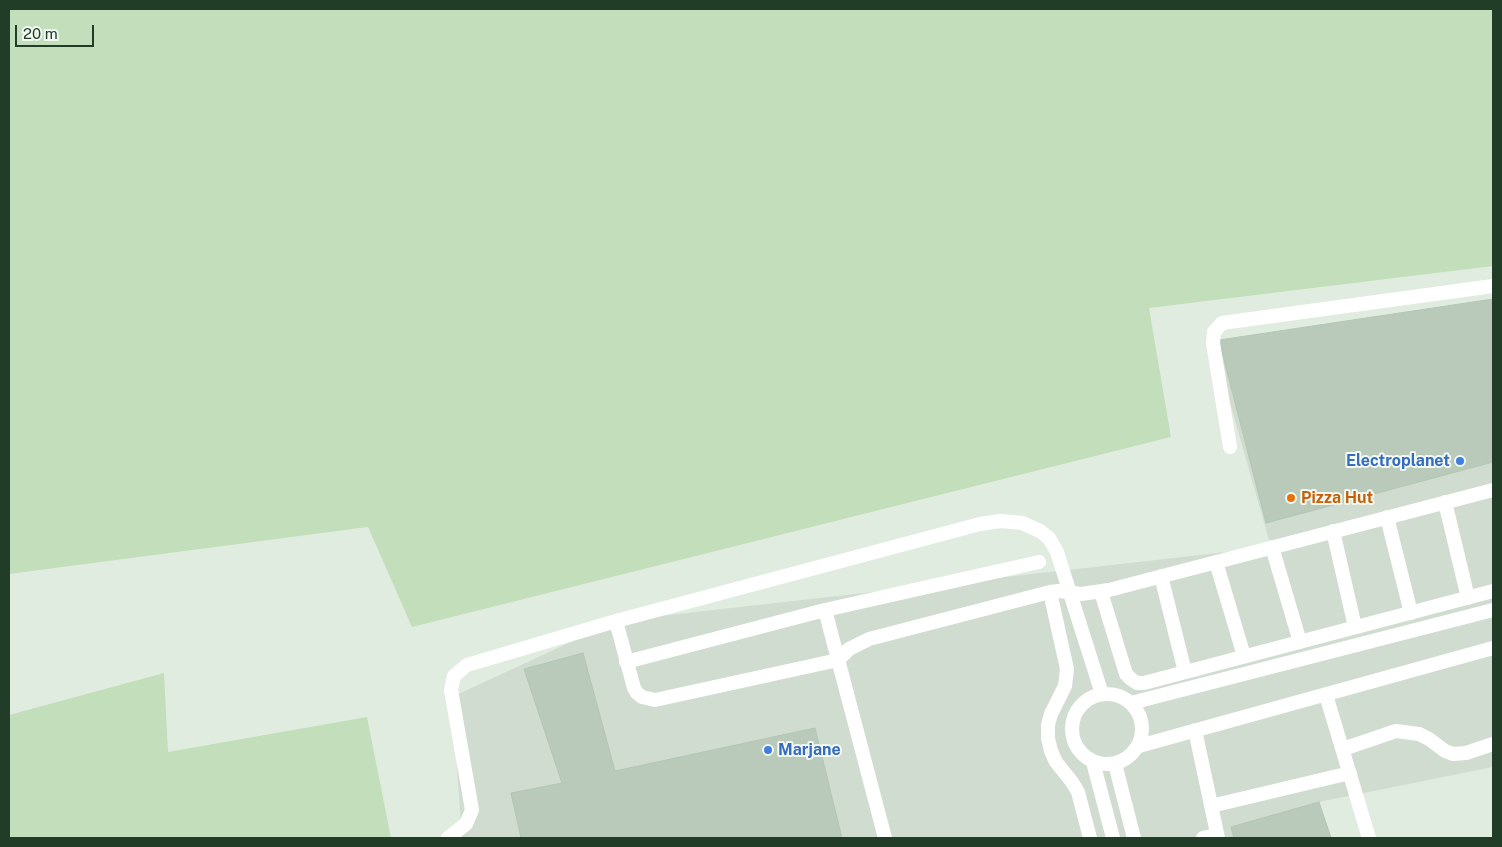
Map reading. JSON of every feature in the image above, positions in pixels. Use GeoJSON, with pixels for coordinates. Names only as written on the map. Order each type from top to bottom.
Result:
{"type":"FeatureCollection","features":[{"type":"Feature","properties":{"kind":"lane"},"geometry":{"type":"LineString","coordinates":[[1230,448],[1213,343],[1214,332],[1222,323],[1493,286]]}},
{"type":"Feature","properties":{"kind":"lane"},"geometry":{"type":"LineString","coordinates":[[616,621],[634,688],[637,693],[649,700],[655,700],[838,660],[849,649],[869,639],[1050,592],[1059,591],[1081,594],[1102,592],[1493,490]]}},
{"type":"Feature","properties":{"kind":"lane"},"geometry":{"type":"LineString","coordinates":[[1445,502],[1468,598]]}},
{"type":"Feature","properties":{"kind":"lane"},"geometry":{"type":"LineString","coordinates":[[1387,517],[1411,613]]}},
{"type":"Feature","properties":{"kind":"lane"},"geometry":{"type":"LineString","coordinates":[[448,838],[466,824],[472,810],[451,690],[454,676],[460,670],[467,666],[616,621],[980,524],[1001,521],[1022,523],[1040,531],[1049,538],[1057,552],[1102,694]]}},
{"type":"Feature","properties":{"kind":"lane"},"geometry":{"type":"LineString","coordinates":[[1333,531],[1355,627]]}},
{"type":"Feature","properties":{"kind":"lane"},"geometry":{"type":"LineString","coordinates":[[1272,548],[1300,642]]}},
{"type":"Feature","properties":{"kind":"lane"},"geometry":{"type":"LineString","coordinates":[[626,662],[825,610],[1039,562]]}},
{"type":"Feature","properties":{"kind":"lane"},"geometry":{"type":"LineString","coordinates":[[1216,562],[1244,656]]}},
{"type":"Feature","properties":{"kind":"lane"},"geometry":{"type":"LineString","coordinates":[[1162,576],[1185,672]]}},
{"type":"Feature","properties":{"kind":"lane"},"geometry":{"type":"LineString","coordinates":[[1102,592],[1126,674],[1131,679],[1144,683],[1493,591]]}},
{"type":"Feature","properties":{"kind":"lane"},"geometry":{"type":"LineString","coordinates":[[1050,592],[1067,670],[1065,686],[1051,714],[1048,725],[1048,738],[1056,762],[1078,792],[1090,838]]}},
{"type":"Feature","properties":{"kind":"lane"},"geometry":{"type":"LineString","coordinates":[[825,610],[885,838]]}},
{"type":"Feature","properties":{"kind":"lane"},"geometry":{"type":"LineString","coordinates":[[1131,703],[1493,610]]}},
{"type":"Feature","properties":{"kind":"lane"},"geometry":{"type":"LineString","coordinates":[[1139,746],[1493,648]]}},
{"type":"Feature","properties":{"kind":"lane"},"geometry":{"type":"LineString","coordinates":[[1102,694],[1118,695],[1131,703],[1140,716],[1142,730],[1139,746],[1129,757],[1115,764],[1104,765],[1093,762],[1080,753],[1073,740],[1072,725],[1077,710],[1088,699],[1102,694]]}},
{"type":"Feature","properties":{"kind":"lane"},"geometry":{"type":"LineString","coordinates":[[1326,695],[1369,838]]}},
{"type":"Feature","properties":{"kind":"lane"},"geometry":{"type":"LineString","coordinates":[[1195,730],[1217,837],[1202,838]]}},
{"type":"Feature","properties":{"kind":"lane"},"geometry":{"type":"LineString","coordinates":[[1342,749],[1396,731],[1419,734],[1453,754],[1466,753],[1493,744]]}},
{"type":"Feature","properties":{"kind":"lane"},"geometry":{"type":"LineString","coordinates":[[1093,762],[1113,838]]}},
{"type":"Feature","properties":{"kind":"lane"},"geometry":{"type":"LineString","coordinates":[[1115,764],[1134,838]]}},
{"type":"Feature","properties":{"kind":"lane"},"geometry":{"type":"LineString","coordinates":[[1211,806],[1350,773]]}},
{"type":"Feature","properties":{"kind":"shaded area"},"geometry":{"type":"Polygon","coordinates":[[[1493,310],[1493,767],[1319,802],[1332,838],[462,838],[452,697],[616,621],[1271,547],[1213,343],[1493,310]]]}},
{"type":"Feature","properties":{"kind":"green space"},"geometry":{"type":"Polygon","coordinates":[[[9,9],[1493,9],[1493,266],[1149,308],[1171,437],[412,627],[368,527],[9,574],[9,9]]]}},
{"type":"Feature","properties":{"kind":"green space"},"geometry":{"type":"Polygon","coordinates":[[[164,673],[168,752],[367,717],[391,838],[9,838],[9,715],[164,673]]]}},
{"type":"Feature","properties":{"kind":"building"},"geometry":{"type":"Polygon","coordinates":[[[1493,299],[1493,462],[1266,523],[1219,340],[1493,299]]]}},
{"type":"Feature","properties":{"kind":"building","name":"Marjane"},"geometry":{"type":"Polygon","coordinates":[[[583,653],[615,771],[815,728],[842,838],[521,838],[511,793],[562,783],[524,669],[583,653]]]}},
{"type":"Feature","properties":{"kind":"building"},"geometry":{"type":"Polygon","coordinates":[[[1319,802],[1331,838],[1234,838],[1231,827],[1319,802]]]}},
{"type":"Feature","properties":{"kind":"place","name":"Electroplanet"},"geometry":{"type":"Point","coordinates":[1460,461]}},
{"type":"Feature","properties":{"kind":"place","name":"Pizza Hut"},"geometry":{"type":"Point","coordinates":[1291,498]}},
{"type":"Feature","properties":{"kind":"place","name":"Marjane"},"geometry":{"type":"Point","coordinates":[768,750]}}]}
